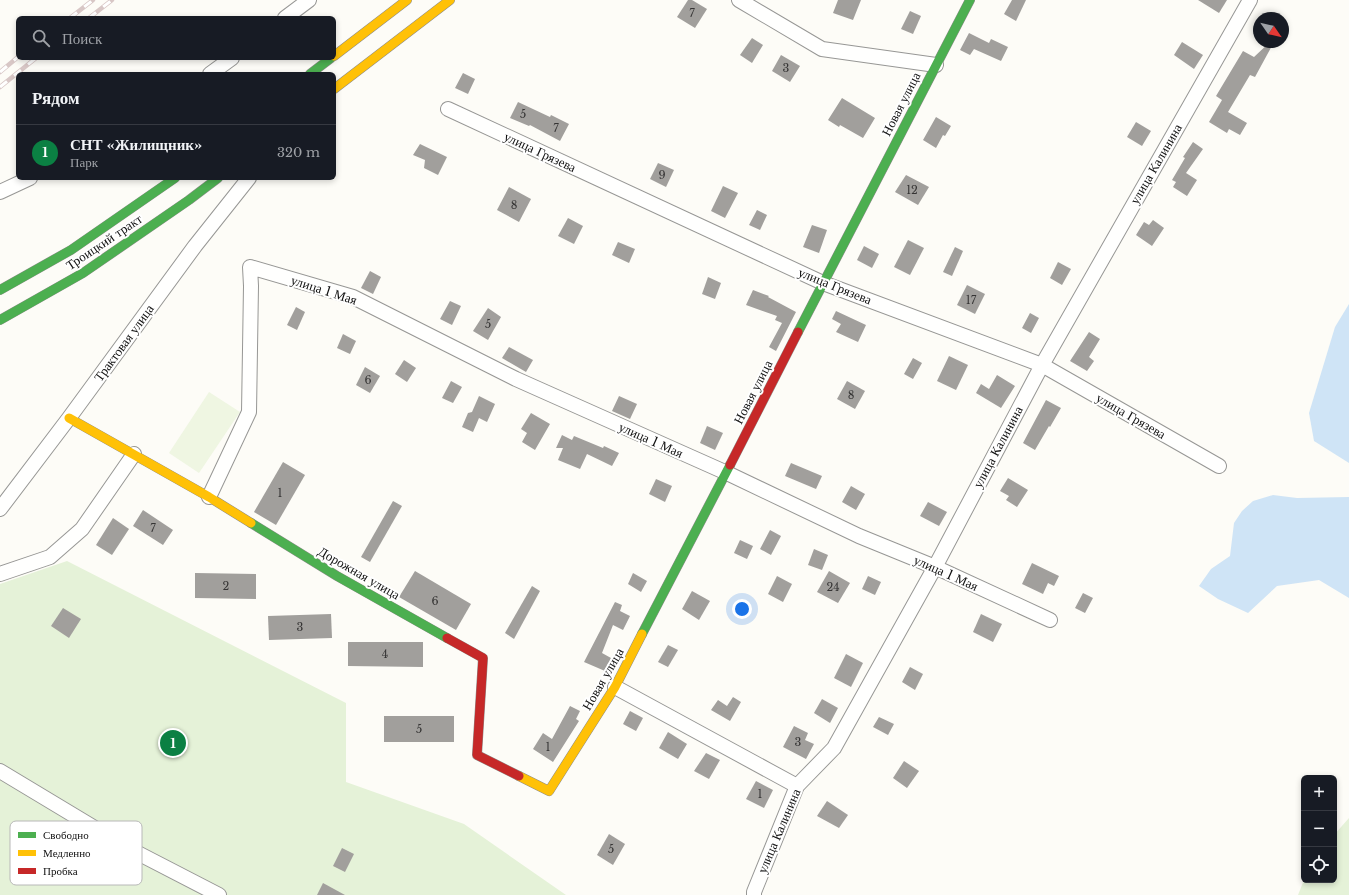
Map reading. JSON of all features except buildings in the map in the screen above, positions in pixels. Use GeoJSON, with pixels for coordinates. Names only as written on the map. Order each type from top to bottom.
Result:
{"type":"FeatureCollection","features":[{"type":"Feature","properties":{"kind":"street"},"geometry":{"type":"LineString","coordinates":[[288,16],[309,0]]}},
{"type":"Feature","properties":{"kind":"street"},"geometry":{"type":"LineString","coordinates":[[336,54],[407,0]]}},
{"type":"Feature","properties":{"kind":"street"},"geometry":{"type":"LineString","coordinates":[[336,87],[450,0]]}},
{"type":"Feature","properties":{"kind":"street"},"geometry":{"type":"LineString","coordinates":[[739,0],[822,49],[936,64]]}},
{"type":"Feature","properties":{"kind":"street","name":"Новая улица"},"geometry":{"type":"LineString","coordinates":[[549,791],[615,687],[970,0]]}},
{"type":"Feature","properties":{"kind":"street","name":"улица Калинина"},"geometry":{"type":"LineString","coordinates":[[754,895],[797,786],[834,748],[936,567],[1042,365],[1250,0]]}},
{"type":"Feature","properties":{"kind":"street"},"geometry":{"type":"LineString","coordinates":[[213,72],[229,60]]}},
{"type":"Feature","properties":{"kind":"street"},"geometry":{"type":"LineString","coordinates":[[313,72],[328,60]]}},
{"type":"Feature","properties":{"kind":"street","name":"улица Грязева"},"geometry":{"type":"LineString","coordinates":[[448,109],[823,283],[1042,365],[1219,466]]}},
{"type":"Feature","properties":{"kind":"street"},"geometry":{"type":"LineString","coordinates":[[0,192],[26,180]]}},
{"type":"Feature","properties":{"kind":"street","name":"Троицкий тракт"},"geometry":{"type":"LineString","coordinates":[[0,290],[71,250],[171,180]]}},
{"type":"Feature","properties":{"kind":"street","name":"Троицкий тракт"},"geometry":{"type":"LineString","coordinates":[[0,320],[83,273],[215,180]]}},
{"type":"Feature","properties":{"kind":"street","name":"Трактовая улица"},"geometry":{"type":"LineString","coordinates":[[0,509],[69,418],[195,246],[247,180]]}},
{"type":"Feature","properties":{"kind":"street","name":"улица 1 Мая"},"geometry":{"type":"LineString","coordinates":[[209,497],[249,412],[250,267],[353,297],[516,379],[726,473],[859,536],[936,567],[1050,620]]}},
{"type":"Feature","properties":{"kind":"street","name":"Дорожная улица"},"geometry":{"type":"LineString","coordinates":[[69,418],[209,497],[337,576],[483,658],[476,755],[549,791]]}},
{"type":"Feature","properties":{"kind":"street"},"geometry":{"type":"LineString","coordinates":[[0,574],[50,557],[82,529],[134,454]]}},
{"type":"Feature","properties":{"kind":"street"},"geometry":{"type":"LineString","coordinates":[[615,687],[797,786]]}},
{"type":"Feature","properties":{"kind":"street"},"geometry":{"type":"LineString","coordinates":[[0,771],[83,821]]}},
{"type":"Feature","properties":{"kind":"street"},"geometry":{"type":"LineString","coordinates":[[142,855],[219,895]]}},
{"type":"Feature","properties":{"kind":"green space"},"geometry":{"type":"Polygon","coordinates":[[[209,392],[240,412],[199,473],[169,453],[209,392]]]}},
{"type":"Feature","properties":{"kind":"green space"},"geometry":{"type":"Polygon","coordinates":[[[67,561],[346,703],[346,782],[464,824],[566,895],[0,895],[0,584],[67,561]]]}},
{"type":"Feature","properties":{"kind":"green space"},"geometry":{"type":"Polygon","coordinates":[[[1349,818],[1349,895],[1298,895],[1303,883],[1337,883],[1337,832],[1349,818]]]}},
{"type":"Feature","properties":{"kind":"water"},"geometry":{"type":"Polygon","coordinates":[[[1349,304],[1349,463],[1314,441],[1309,413],[1335,327],[1349,304]]]}},
{"type":"Feature","properties":{"kind":"water"},"geometry":{"type":"Polygon","coordinates":[[[1273,495],[1297,498],[1349,497],[1349,598],[1319,580],[1277,586],[1248,613],[1218,599],[1199,586],[1211,569],[1230,556],[1234,523],[1242,511],[1253,501],[1273,495]]]}},
{"type":"Feature","properties":{"kind":"railway"},"geometry":{"type":"LineString","coordinates":[[73,16],[93,0]]}},
{"type":"Feature","properties":{"kind":"railway"},"geometry":{"type":"LineString","coordinates":[[92,16],[112,0]]}},
{"type":"Feature","properties":{"kind":"railway"},"geometry":{"type":"LineString","coordinates":[[0,72],[16,59]]}},
{"type":"Feature","properties":{"kind":"railway"},"geometry":{"type":"LineString","coordinates":[[19,72],[34,60]]}},
{"type":"Feature","properties":{"kind":"railway"},"geometry":{"type":"LineString","coordinates":[[0,87],[16,74]]}},
{"type":"Feature","properties":{"kind":"traffic: fast"},"geometry":{"type":"LineString","coordinates":[[798,332],[970,0]]}},
{"type":"Feature","properties":{"kind":"traffic: fast"},"geometry":{"type":"LineString","coordinates":[[313,72],[328,60]]}},
{"type":"Feature","properties":{"kind":"traffic: fast"},"geometry":{"type":"LineString","coordinates":[[0,290],[71,250],[172,180]]}},
{"type":"Feature","properties":{"kind":"traffic: fast"},"geometry":{"type":"LineString","coordinates":[[0,320],[83,273],[189,200],[215,180]]}},
{"type":"Feature","properties":{"kind":"traffic: fast"},"geometry":{"type":"LineString","coordinates":[[642,634],[730,465]]}},
{"type":"Feature","properties":{"kind":"traffic: fast"},"geometry":{"type":"LineString","coordinates":[[251,523],[337,576],[447,638]]}},
{"type":"Feature","properties":{"kind":"traffic: slow"},"geometry":{"type":"LineString","coordinates":[[336,54],[407,0]]}},
{"type":"Feature","properties":{"kind":"traffic: slow"},"geometry":{"type":"LineString","coordinates":[[336,87],[450,0]]}},
{"type":"Feature","properties":{"kind":"traffic: slow"},"geometry":{"type":"LineString","coordinates":[[69,418],[209,497],[251,523]]}},
{"type":"Feature","properties":{"kind":"traffic: slow"},"geometry":{"type":"LineString","coordinates":[[519,776],[549,791],[615,687],[642,634]]}},
{"type":"Feature","properties":{"kind":"traffic: jam"},"geometry":{"type":"LineString","coordinates":[[730,465],[798,332]]}},
{"type":"Feature","properties":{"kind":"traffic: jam"},"geometry":{"type":"LineString","coordinates":[[447,638],[483,658],[477,755],[519,776]]}},
{"type":"Feature","properties":{"kind":"place","name":"СНТ «Жилищник»"},"geometry":{"type":"Point","coordinates":[173,743]}}]}
